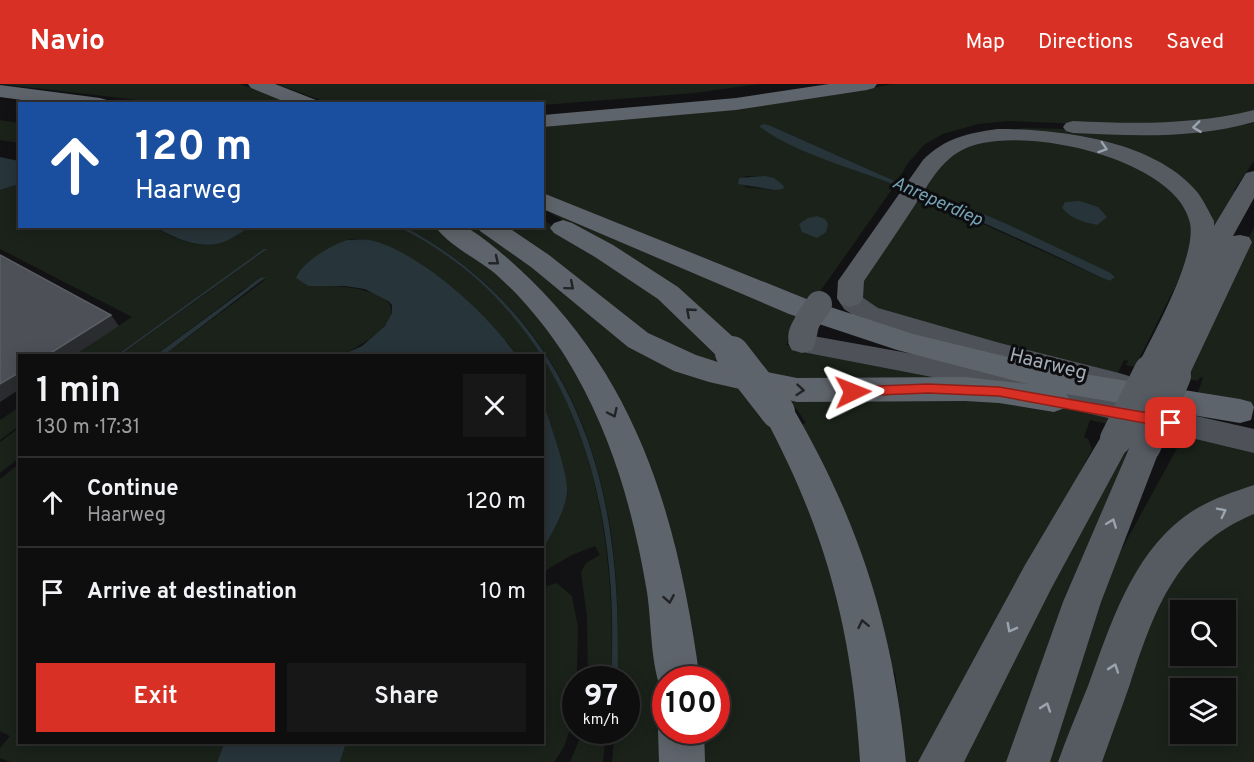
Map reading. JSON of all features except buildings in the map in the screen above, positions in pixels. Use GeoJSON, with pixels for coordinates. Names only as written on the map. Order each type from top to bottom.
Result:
{"type":"FeatureCollection","features":[{"type":"Feature","properties":{"kind":"highway"},"geometry":{"type":"LineString","coordinates":[[258,84],[304,102]]}},
{"type":"Feature","properties":{"kind":"highway"},"geometry":{"type":"LineString","coordinates":[[544,112],[687,100],[813,84]]}},
{"type":"Feature","properties":{"kind":"highway"},"geometry":{"type":"LineString","coordinates":[[544,121],[724,105],[867,84]]}},
{"type":"Feature","properties":{"kind":"highway"},"geometry":{"type":"LineString","coordinates":[[0,91],[84,102]]}},
{"type":"Feature","properties":{"kind":"highway"},"geometry":{"type":"LineString","coordinates":[[0,101],[18,104]]}},
{"type":"Feature","properties":{"kind":"highway"},"geometry":{"type":"LineString","coordinates":[[850,298],[851,281],[907,189],[918,163],[935,146],[954,136],[981,128],[1013,125],[1145,130],[1184,129],[1254,116]]}},
{"type":"Feature","properties":{"kind":"highway"},"geometry":{"type":"LineString","coordinates":[[809,322],[907,189],[937,158],[955,144],[971,139],[1004,133],[1038,134],[1103,147],[1133,159],[1175,185],[1196,208],[1202,222],[1202,240],[1163,373]]}},
{"type":"Feature","properties":{"kind":"highway"},"geometry":{"type":"LineString","coordinates":[[1182,304],[1254,178]]}},
{"type":"Feature","properties":{"kind":"highway"},"geometry":{"type":"LineString","coordinates":[[544,200],[799,307],[908,343],[1065,382],[1247,412]]}},
{"type":"Feature","properties":{"kind":"highway"},"geometry":{"type":"LineString","coordinates":[[940,762],[1038,577],[1132,433],[1163,373],[1226,268],[1254,216]]}},
{"type":"Feature","properties":{"kind":"highway"},"geometry":{"type":"LineString","coordinates":[[544,218],[604,251],[668,293],[732,352],[778,412],[813,474],[836,529],[856,591],[875,682],[883,762]]}},
{"type":"Feature","properties":{"kind":"highway"},"geometry":{"type":"LineString","coordinates":[[450,228],[480,249],[533,295],[586,361],[610,406],[631,451],[657,536],[671,611],[677,666]]}},
{"type":"Feature","properties":{"kind":"highway"},"geometry":{"type":"LineString","coordinates":[[492,228],[532,255],[638,340],[685,363],[720,374],[782,388],[819,391],[928,389],[999,391],[1132,433]]}},
{"type":"Feature","properties":{"kind":"highway"},"geometry":{"type":"LineString","coordinates":[[1028,762],[1113,521],[1132,433]]}},
{"type":"Feature","properties":{"kind":"highway"},"geometry":{"type":"LineString","coordinates":[[1080,762],[1127,631],[1148,583],[1173,549],[1203,523],[1224,511],[1254,499]]}},
{"type":"Feature","properties":{"kind":"highway"},"geometry":{"type":"LineString","coordinates":[[681,744],[682,762]]}},
{"type":"Feature","properties":{"kind":"main road","name":"Haarweg"},"geometry":{"type":"LineString","coordinates":[[850,298],[853,303],[869,314],[936,335],[1073,372],[1247,412]]}},
{"type":"Feature","properties":{"kind":"main road","name":"Haarweg"},"geometry":{"type":"LineString","coordinates":[[809,322],[958,372],[1075,398],[1132,433],[1254,441]]}},
{"type":"Feature","properties":{"kind":"shaded area"},"geometry":{"type":"Polygon","coordinates":[[[0,84],[240,84],[293,102],[164,102],[0,84]]]}},
{"type":"Feature","properties":{"kind":"shaded area"},"geometry":{"type":"Polygon","coordinates":[[[276,84],[759,84],[695,93],[544,105],[544,102],[326,102],[276,84]]]}},
{"type":"Feature","properties":{"kind":"shaded area"},"geometry":{"type":"Polygon","coordinates":[[[894,84],[1254,84],[1254,112],[1248,115],[1144,127],[1008,121],[978,124],[943,134],[924,145],[908,163],[897,182],[771,126],[760,125],[782,140],[895,185],[812,303],[544,193],[544,127],[742,109],[894,84]],[[745,176],[745,187],[775,190],[784,186],[770,177],[745,176]]]}},
{"type":"Feature","properties":{"kind":"shaded area"},"geometry":{"type":"Polygon","coordinates":[[[0,120],[18,123],[18,143],[0,140],[0,120]]]}},
{"type":"Feature","properties":{"kind":"shaded area"},"geometry":{"type":"Polygon","coordinates":[[[1254,123],[1254,161],[1234,190],[1238,193],[1210,240],[1203,210],[1123,152],[979,133],[1024,128],[1198,132],[1254,123]]]}},
{"type":"Feature","properties":{"kind":"shaded area"},"geometry":{"type":"Polygon","coordinates":[[[1033,137],[1118,157],[1166,184],[1196,223],[1185,267],[1135,367],[1126,365],[1128,361],[1124,360],[1116,377],[876,312],[856,291],[919,195],[1100,277],[1110,281],[1115,277],[1109,272],[958,203],[921,192],[938,163],[966,144],[1033,137]]]}},
{"type":"Feature","properties":{"kind":"shaded area"},"geometry":{"type":"Polygon","coordinates":[[[18,184],[18,228],[158,228],[182,240],[201,244],[220,243],[247,228],[406,229],[434,246],[467,271],[508,311],[540,354],[515,354],[508,343],[369,240],[354,239],[325,251],[297,275],[308,286],[357,289],[375,294],[387,301],[392,311],[386,324],[370,338],[344,354],[165,354],[266,279],[245,288],[157,354],[121,354],[267,250],[118,354],[93,354],[97,351],[92,354],[75,354],[132,317],[0,249],[0,190],[18,184]]]}},
{"type":"Feature","properties":{"kind":"shaded area"},"geometry":{"type":"Polygon","coordinates":[[[544,203],[802,312],[786,345],[1009,388],[773,382],[619,252],[544,210],[544,203]]]}},
{"type":"Feature","properties":{"kind":"shaded area"},"geometry":{"type":"Polygon","coordinates":[[[544,221],[627,270],[715,351],[717,364],[669,351],[496,228],[544,228],[544,221]]]}},
{"type":"Feature","properties":{"kind":"shaded area"},"geometry":{"type":"Polygon","coordinates":[[[1254,227],[1254,405],[1197,395],[1203,378],[1200,377],[1198,381],[1182,378],[1254,227]]]}},
{"type":"Feature","properties":{"kind":"shaded area"},"geometry":{"type":"Polygon","coordinates":[[[407,228],[437,228],[458,242],[522,295],[556,337],[615,445],[663,650],[664,666],[652,666],[652,744],[667,744],[668,762],[612,762],[614,744],[640,744],[640,666],[618,666],[616,579],[609,523],[598,470],[581,420],[558,373],[529,330],[494,291],[453,257],[407,228]]]}},
{"type":"Feature","properties":{"kind":"shaded area"},"geometry":{"type":"Polygon","coordinates":[[[457,228],[485,228],[704,374],[1025,398],[1254,447],[1254,494],[1192,524],[1071,762],[1043,762],[1089,609],[1181,441],[1090,420],[1084,437],[1088,439],[1092,449],[929,762],[906,762],[895,672],[890,671],[800,425],[806,423],[787,395],[770,419],[851,602],[860,762],[694,762],[693,744],[730,744],[730,666],[685,666],[617,405],[457,228]]]}},
{"type":"Feature","properties":{"kind":"shaded area"},"geometry":{"type":"Polygon","coordinates":[[[544,360],[568,404],[587,456],[600,511],[608,567],[612,623],[611,666],[588,666],[587,617],[581,572],[586,563],[600,555],[595,546],[572,555],[544,571],[544,547],[560,517],[568,491],[556,441],[544,406],[544,360]]]}},
{"type":"Feature","properties":{"kind":"shaded area"},"geometry":{"type":"Polygon","coordinates":[[[18,408],[18,427],[0,440],[0,420],[18,408]]]}},
{"type":"Feature","properties":{"kind":"shaded area"},"geometry":{"type":"Polygon","coordinates":[[[18,429],[18,459],[0,473],[0,442],[18,429]]]}},
{"type":"Feature","properties":{"kind":"shaded area"},"geometry":{"type":"Polygon","coordinates":[[[1124,443],[1138,444],[1019,762],[952,762],[1124,443]]]}},
{"type":"Feature","properties":{"kind":"shaded area"},"geometry":{"type":"Polygon","coordinates":[[[18,465],[18,744],[225,744],[217,762],[10,762],[0,758],[0,748],[10,736],[0,731],[0,479],[18,465]]]}},
{"type":"Feature","properties":{"kind":"shaded area"},"geometry":{"type":"Polygon","coordinates":[[[1254,509],[1254,762],[1090,762],[1141,621],[1194,545],[1254,509]]]}},
{"type":"Feature","properties":{"kind":"shaded area"},"geometry":{"type":"Polygon","coordinates":[[[557,583],[572,596],[578,627],[577,666],[562,666],[562,744],[565,744],[554,762],[340,762],[346,744],[544,744],[544,587],[557,583]]]}},
{"type":"Feature","properties":{"kind":"shaded area"},"geometry":{"type":"Polygon","coordinates":[[[578,744],[605,744],[603,762],[570,762],[578,744]]]}},
{"type":"Feature","properties":{"kind":"water"},"geometry":{"type":"Polygon","coordinates":[[[764,124],[897,182],[895,185],[806,152],[759,126],[764,124]]]}},
{"type":"Feature","properties":{"kind":"water"},"geometry":{"type":"Polygon","coordinates":[[[0,157],[18,161],[18,184],[0,190],[0,157]]]}},
{"type":"Feature","properties":{"kind":"water"},"geometry":{"type":"Polygon","coordinates":[[[765,176],[774,178],[784,186],[783,189],[775,190],[738,184],[739,178],[765,176]]]}},
{"type":"Feature","properties":{"kind":"water"},"geometry":{"type":"Polygon","coordinates":[[[921,192],[958,203],[1009,225],[1109,272],[1115,277],[1110,281],[1100,277],[919,195],[921,192]]]}},
{"type":"Feature","properties":{"kind":"water"},"geometry":{"type":"Polygon","coordinates":[[[1080,201],[1098,207],[1107,217],[1097,225],[1087,223],[1078,220],[1062,208],[1065,202],[1080,201]]]}},
{"type":"Feature","properties":{"kind":"water"},"geometry":{"type":"Polygon","coordinates":[[[817,216],[825,219],[828,224],[826,232],[817,238],[802,232],[799,224],[808,218],[817,216]]]}},
{"type":"Feature","properties":{"kind":"water"},"geometry":{"type":"Polygon","coordinates":[[[158,228],[248,228],[224,242],[204,245],[170,235],[158,228]]]}},
{"type":"Feature","properties":{"kind":"water"},"geometry":{"type":"Polygon","coordinates":[[[401,228],[407,228],[448,253],[486,284],[519,318],[547,356],[570,397],[588,442],[602,489],[611,538],[618,626],[618,666],[611,666],[612,611],[606,545],[594,480],[574,418],[544,360],[544,354],[540,354],[507,309],[458,264],[401,228]]]}},
{"type":"Feature","properties":{"kind":"water"},"geometry":{"type":"Polygon","coordinates":[[[347,240],[370,240],[389,246],[410,257],[471,304],[515,354],[344,354],[362,346],[385,326],[392,313],[392,305],[365,289],[345,286],[308,286],[296,278],[304,266],[333,246],[347,240]]]}},
{"type":"Feature","properties":{"kind":"water"},"geometry":{"type":"Polygon","coordinates":[[[264,249],[267,249],[121,354],[118,354],[264,249]]]}},
{"type":"Feature","properties":{"kind":"water"},"geometry":{"type":"Polygon","coordinates":[[[266,277],[165,354],[157,354],[260,278],[266,277]]]}},
{"type":"Feature","properties":{"kind":"water"},"geometry":{"type":"Polygon","coordinates":[[[544,406],[567,486],[566,501],[544,547],[544,406]]]}},
{"type":"Feature","properties":{"kind":"water"},"geometry":{"type":"Polygon","coordinates":[[[224,744],[346,744],[340,762],[217,762],[224,744]]]}},
{"type":"Feature","properties":{"kind":"waterway","name":"Anreperdiep"},"geometry":{"type":"LineString","coordinates":[[891,182],[908,189]]}},
{"type":"Feature","properties":{"kind":"route"},"geometry":{"type":"LineString","coordinates":[[853,392],[928,389],[999,391],[1171,423]]}}]}
